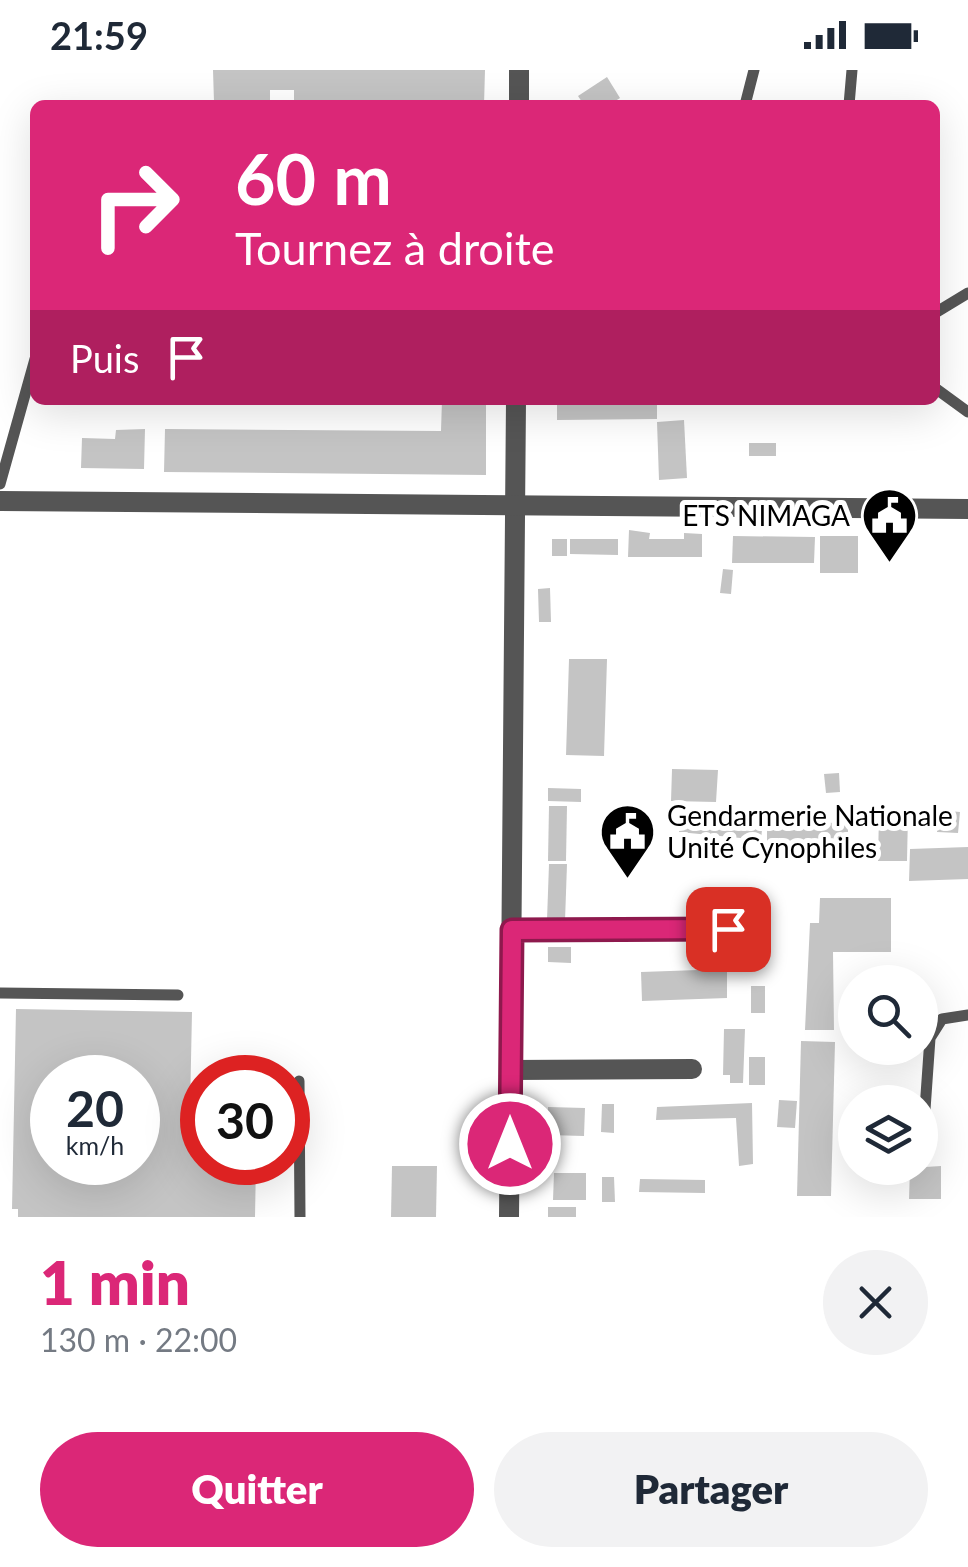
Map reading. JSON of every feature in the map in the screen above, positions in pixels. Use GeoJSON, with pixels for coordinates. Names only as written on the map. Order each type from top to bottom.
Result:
{"type":"FeatureCollection","features":[{"type":"Feature","properties":{"kind":"street"},"geometry":{"type":"LineString","coordinates":[[519,70],[519,100]]}},
{"type":"Feature","properties":{"kind":"street"},"geometry":{"type":"LineString","coordinates":[[510,1217],[516,405]]}},
{"type":"Feature","properties":{"kind":"street"},"geometry":{"type":"LineString","coordinates":[[0,502],[968,509]]}},
{"type":"Feature","properties":{"kind":"street"},"geometry":{"type":"LineString","coordinates":[[511,1070],[692,1069]]}},
{"type":"Feature","properties":{"kind":"lane"},"geometry":{"type":"LineString","coordinates":[[746,100],[754,70]]}},
{"type":"Feature","properties":{"kind":"lane"},"geometry":{"type":"LineString","coordinates":[[849,100],[852,70]]}},
{"type":"Feature","properties":{"kind":"lane"},"geometry":{"type":"LineString","coordinates":[[940,309],[968,293]]}},
{"type":"Feature","properties":{"kind":"lane"},"geometry":{"type":"LineString","coordinates":[[0,484],[30,377]]}},
{"type":"Feature","properties":{"kind":"lane"},"geometry":{"type":"LineString","coordinates":[[940,392],[968,412]]}},
{"type":"Feature","properties":{"kind":"lane"},"geometry":{"type":"LineString","coordinates":[[512,930],[764,929]]}},
{"type":"Feature","properties":{"kind":"lane"},"geometry":{"type":"LineString","coordinates":[[0,993],[178,995]]}},
{"type":"Feature","properties":{"kind":"lane"},"geometry":{"type":"LineString","coordinates":[[927,1085],[930,1038],[942,1019],[968,1014]]}},
{"type":"Feature","properties":{"kind":"lane"},"geometry":{"type":"LineString","coordinates":[[300,1185],[300,1217]]}},
{"type":"Feature","properties":{"kind":"building"},"geometry":{"type":"Polygon","coordinates":[[[213,70],[485,70],[484,100],[294,100],[294,90],[270,90],[270,100],[214,100],[213,70]]]}},
{"type":"Feature","properties":{"kind":"building"},"geometry":{"type":"Polygon","coordinates":[[[607,77],[620,98],[581,100],[578,96],[607,77]]]}},
{"type":"Feature","properties":{"kind":"building"},"geometry":{"type":"Polygon","coordinates":[[[442,405],[486,405],[486,475],[164,472],[165,429],[441,431],[442,405]]]}},
{"type":"Feature","properties":{"kind":"building"},"geometry":{"type":"Polygon","coordinates":[[[557,405],[657,405],[657,419],[557,420],[557,405]]]}},
{"type":"Feature","properties":{"kind":"building"},"geometry":{"type":"Polygon","coordinates":[[[684,420],[687,478],[659,480],[657,422],[684,420]]]}},
{"type":"Feature","properties":{"kind":"building"},"geometry":{"type":"Polygon","coordinates":[[[145,429],[144,469],[81,468],[82,438],[115,439],[116,430],[145,429]]]}},
{"type":"Feature","properties":{"kind":"building"},"geometry":{"type":"Polygon","coordinates":[[[749,443],[776,443],[776,456],[749,456],[749,443]]]}},
{"type":"Feature","properties":{"kind":"building"},"geometry":{"type":"Polygon","coordinates":[[[629,530],[650,533],[649,539],[684,539],[684,533],[702,534],[702,557],[628,557],[629,530]]]}},
{"type":"Feature","properties":{"kind":"building"},"geometry":{"type":"Polygon","coordinates":[[[733,536],[815,537],[814,563],[732,563],[733,536]]]}},
{"type":"Feature","properties":{"kind":"building"},"geometry":{"type":"Polygon","coordinates":[[[820,536],[858,536],[858,573],[820,573],[820,536]]]}},
{"type":"Feature","properties":{"kind":"building"},"geometry":{"type":"Polygon","coordinates":[[[552,539],[567,539],[567,556],[552,556],[552,539]]]}},
{"type":"Feature","properties":{"kind":"building"},"geometry":{"type":"Polygon","coordinates":[[[570,539],[618,539],[618,555],[570,554],[570,539]]]}},
{"type":"Feature","properties":{"kind":"building"},"geometry":{"type":"Polygon","coordinates":[[[723,569],[733,570],[731,594],[720,593],[723,569]]]}},
{"type":"Feature","properties":{"kind":"building"},"geometry":{"type":"Polygon","coordinates":[[[550,588],[551,622],[539,622],[538,589],[550,588]]]}},
{"type":"Feature","properties":{"kind":"building"},"geometry":{"type":"Polygon","coordinates":[[[569,659],[607,659],[604,756],[566,755],[569,659]]]}},
{"type":"Feature","properties":{"kind":"building"},"geometry":{"type":"Polygon","coordinates":[[[672,769],[718,770],[716,802],[671,801],[672,769]]]}},
{"type":"Feature","properties":{"kind":"building"},"geometry":{"type":"Polygon","coordinates":[[[839,773],[840,792],[826,793],[824,774],[839,773]]]}},
{"type":"Feature","properties":{"kind":"building"},"geometry":{"type":"Polygon","coordinates":[[[548,788],[581,789],[581,802],[548,801],[548,788]]]}},
{"type":"Feature","properties":{"kind":"building"},"geometry":{"type":"Polygon","coordinates":[[[549,806],[567,806],[566,861],[548,861],[549,806]]]}},
{"type":"Feature","properties":{"kind":"building"},"geometry":{"type":"Polygon","coordinates":[[[681,810],[763,819],[761,840],[679,832],[681,810]]]}},
{"type":"Feature","properties":{"kind":"building"},"geometry":{"type":"Polygon","coordinates":[[[938,810],[960,812],[958,833],[937,832],[938,810]]]}},
{"type":"Feature","properties":{"kind":"building"},"geometry":{"type":"Polygon","coordinates":[[[879,813],[908,814],[907,861],[878,861],[879,813]]]}},
{"type":"Feature","properties":{"kind":"building"},"geometry":{"type":"Polygon","coordinates":[[[767,822],[848,823],[848,848],[767,848],[767,822]]]}},
{"type":"Feature","properties":{"kind":"building"},"geometry":{"type":"Polygon","coordinates":[[[968,847],[968,879],[909,881],[910,849],[968,847]]]}},
{"type":"Feature","properties":{"kind":"building"},"geometry":{"type":"Polygon","coordinates":[[[549,864],[567,864],[565,921],[547,920],[549,864]]]}},
{"type":"Feature","properties":{"kind":"building"},"geometry":{"type":"Polygon","coordinates":[[[820,898],[891,898],[891,952],[833,952],[834,1030],[805,1030],[810,923],[819,923],[820,898]]]}},
{"type":"Feature","properties":{"kind":"building"},"geometry":{"type":"Polygon","coordinates":[[[548,947],[571,947],[571,963],[548,962],[548,947]]]}},
{"type":"Feature","properties":{"kind":"building"},"geometry":{"type":"Polygon","coordinates":[[[727,969],[727,998],[642,1001],[641,972],[727,969]]]}},
{"type":"Feature","properties":{"kind":"building"},"geometry":{"type":"Polygon","coordinates":[[[751,986],[765,986],[765,1013],[751,1013],[751,986]]]}},
{"type":"Feature","properties":{"kind":"building"},"geometry":{"type":"Polygon","coordinates":[[[16,1009],[192,1012],[191,1055],[180,1055],[180,1185],[256,1185],[255,1217],[18,1217],[18,1209],[12,1209],[16,1009]]]}},
{"type":"Feature","properties":{"kind":"building"},"geometry":{"type":"Polygon","coordinates":[[[724,1029],[745,1029],[743,1083],[730,1083],[730,1075],[723,1075],[724,1029]]]}},
{"type":"Feature","properties":{"kind":"building"},"geometry":{"type":"Polygon","coordinates":[[[801,1041],[835,1042],[831,1196],[797,1196],[801,1041]]]}},
{"type":"Feature","properties":{"kind":"building"},"geometry":{"type":"Polygon","coordinates":[[[749,1057],[765,1057],[765,1085],[749,1085],[749,1057]]]}},
{"type":"Feature","properties":{"kind":"building"},"geometry":{"type":"Polygon","coordinates":[[[779,1100],[797,1101],[795,1128],[777,1127],[779,1100]]]}},
{"type":"Feature","properties":{"kind":"building"},"geometry":{"type":"Polygon","coordinates":[[[752,1103],[753,1164],[739,1166],[736,1118],[656,1120],[657,1107],[752,1103]]]}},
{"type":"Feature","properties":{"kind":"building"},"geometry":{"type":"Polygon","coordinates":[[[602,1104],[614,1104],[614,1133],[601,1132],[602,1104]]]}},
{"type":"Feature","properties":{"kind":"building"},"geometry":{"type":"Polygon","coordinates":[[[548,1107],[585,1108],[584,1136],[548,1135],[548,1107]]]}},
{"type":"Feature","properties":{"kind":"building"},"geometry":{"type":"Polygon","coordinates":[[[392,1166],[437,1166],[436,1217],[391,1217],[392,1166]]]}},
{"type":"Feature","properties":{"kind":"building"},"geometry":{"type":"Polygon","coordinates":[[[941,1166],[941,1199],[909,1199],[909,1185],[938,1185],[941,1166]]]}},
{"type":"Feature","properties":{"kind":"building"},"geometry":{"type":"Polygon","coordinates":[[[554,1173],[586,1173],[586,1200],[553,1200],[554,1173]]]}},
{"type":"Feature","properties":{"kind":"building"},"geometry":{"type":"Polygon","coordinates":[[[602,1177],[614,1177],[615,1202],[602,1202],[602,1177]]]}},
{"type":"Feature","properties":{"kind":"building"},"geometry":{"type":"Polygon","coordinates":[[[640,1179],[705,1180],[705,1193],[639,1192],[640,1179]]]}},
{"type":"Feature","properties":{"kind":"building"},"geometry":{"type":"Polygon","coordinates":[[[548,1207],[576,1207],[576,1217],[548,1217],[548,1207]]]}},
{"type":"Feature","properties":{"kind":"place","name":"ETS NIMAGA"},"geometry":{"type":"Point","coordinates":[889,565]}},
{"type":"Feature","properties":{"kind":"place","name":"Gendarmerie Nationale Unité Cynophiles"},"geometry":{"type":"Point","coordinates":[628,881]}},
{"type":"Feature","properties":{"kind":"route"},"geometry":{"type":"LineString","coordinates":[[510,1144],[512,930],[728,929]]}}]}
